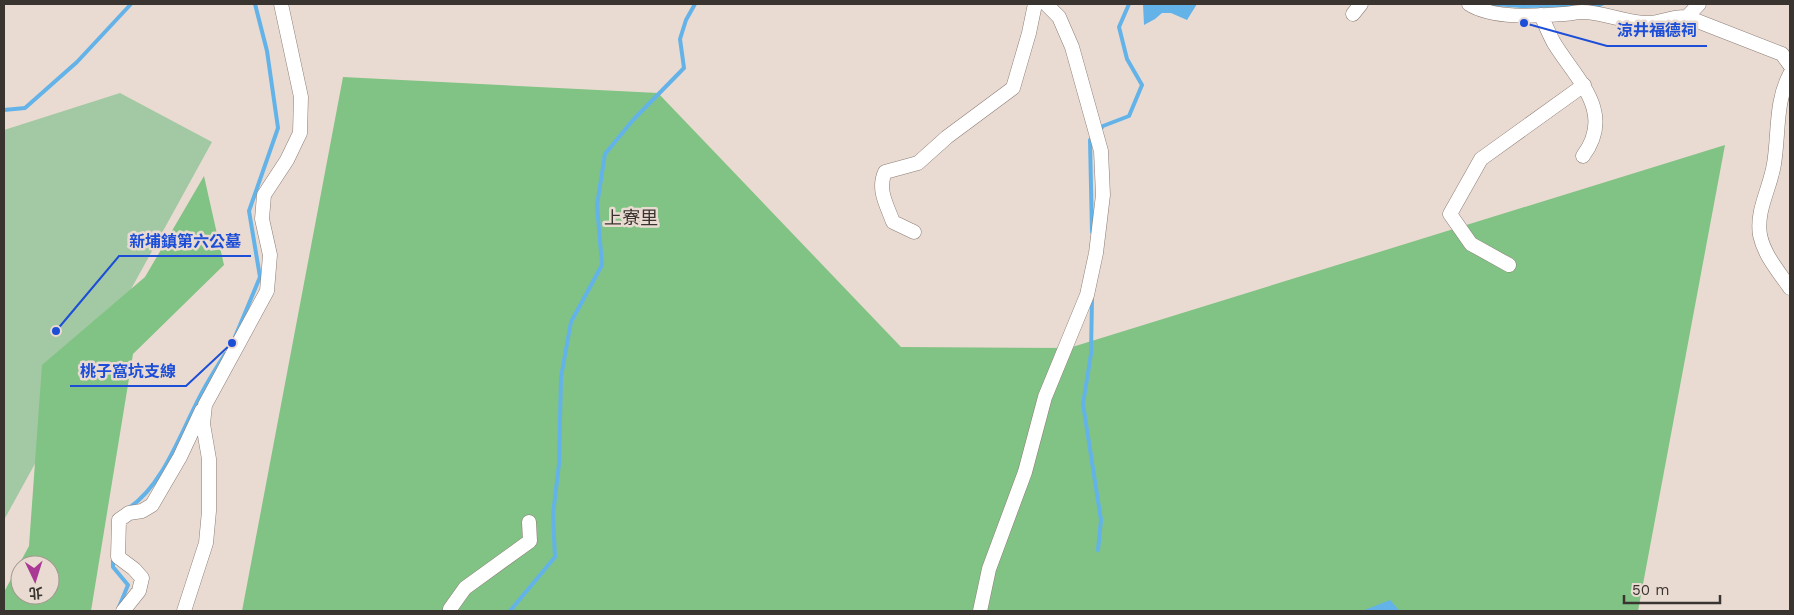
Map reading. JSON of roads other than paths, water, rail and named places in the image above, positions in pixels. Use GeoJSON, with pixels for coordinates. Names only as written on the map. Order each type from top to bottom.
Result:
{"type":"FeatureCollection","features":[{"type":"Feature","properties":{"kind":"lane"},"geometry":{"type":"LineString","coordinates":[[123,611],[139,591],[142,578],[118,557],[119,520],[129,513],[142,511],[152,504],[180,457],[204,405],[267,291],[270,254],[262,219],[264,195],[287,160],[300,132],[302,97],[281,4]]}},
{"type":"Feature","properties":{"kind":"lane"},"geometry":{"type":"LineString","coordinates":[[914,232],[894,222],[881,190],[881,180],[885,172],[918,163],[947,136],[1013,88],[1029,33],[1035,4]]}},
{"type":"Feature","properties":{"kind":"lane"},"geometry":{"type":"LineString","coordinates":[[980,611],[989,569],[1025,472],[1045,397],[1087,294],[1096,253],[1103,195],[1101,151],[1072,47],[1059,17],[1046,4]]}},
{"type":"Feature","properties":{"kind":"lane"},"geometry":{"type":"LineString","coordinates":[[1469,4],[1483,11],[1498,14],[1541,15],[1582,12],[1635,22],[1651,23],[1676,16],[1687,17],[1782,54],[1790,65]]}},
{"type":"Feature","properties":{"kind":"lane"},"geometry":{"type":"LineString","coordinates":[[1687,17],[1699,4]]}},
{"type":"Feature","properties":{"kind":"lane"},"geometry":{"type":"LineString","coordinates":[[1541,15],[1554,43],[1584,85],[1596,120],[1590,146],[1583,156]]}},
{"type":"Feature","properties":{"kind":"lane"},"geometry":{"type":"LineString","coordinates":[[1790,74],[1779,108],[1774,166],[1760,213],[1760,233],[1764,251],[1790,288]]}},
{"type":"Feature","properties":{"kind":"lane"},"geometry":{"type":"LineString","coordinates":[[1509,265],[1470,244],[1450,214],[1481,159],[1584,85]]}},
{"type":"Feature","properties":{"kind":"lane"},"geometry":{"type":"LineString","coordinates":[[184,611],[206,543],[209,511],[209,459],[204,424],[204,405]]}},
{"type":"Feature","properties":{"kind":"lane"},"geometry":{"type":"LineString","coordinates":[[450,611],[450,608],[465,588],[530,541],[529,522]]}},
{"type":"Feature","properties":{"kind":"water"},"geometry":{"type":"Polygon","coordinates":[[[1143,4],[1197,4],[1187,20],[1171,13],[1162,13],[1144,25],[1143,4]]]}},
{"type":"Feature","properties":{"kind":"water"},"geometry":{"type":"Polygon","coordinates":[[[1480,4],[1606,4],[1600,7],[1521,8],[1480,4]]]}},
{"type":"Feature","properties":{"kind":"water"},"geometry":{"type":"Polygon","coordinates":[[[1390,600],[1400,611],[1362,611],[1390,600]]]}},
{"type":"Feature","properties":{"kind":"waterway"},"geometry":{"type":"LineString","coordinates":[[4,110],[25,108],[77,62],[131,4]]}},
{"type":"Feature","properties":{"kind":"waterway"},"geometry":{"type":"LineString","coordinates":[[235,337],[260,277],[249,211],[278,128],[267,51],[255,4]]}},
{"type":"Feature","properties":{"kind":"waterway"},"geometry":{"type":"LineString","coordinates":[[510,611],[555,557],[553,515],[559,464],[561,377],[571,322],[602,265],[597,205],[605,154],[633,120],[684,68],[680,39],[686,20],[695,4]]}},
{"type":"Feature","properties":{"kind":"waterway"},"geometry":{"type":"LineString","coordinates":[[1099,131],[1103,126],[1129,116],[1142,85],[1127,59],[1119,27],[1129,4]]}},
{"type":"Feature","properties":{"kind":"waterway"},"geometry":{"type":"LineString","coordinates":[[1092,232],[1090,140],[1093,138]]}},
{"type":"Feature","properties":{"kind":"waterway"},"geometry":{"type":"LineString","coordinates":[[1092,297],[1091,354],[1083,404],[1101,520],[1098,550]]}},
{"type":"Feature","properties":{"kind":"waterway"},"geometry":{"type":"LineString","coordinates":[[129,508],[142,497],[164,469],[197,402],[225,354]]}},
{"type":"Feature","properties":{"kind":"waterway"},"geometry":{"type":"LineString","coordinates":[[113,556],[113,567],[128,585],[119,607]]}},
{"type":"Feature","properties":{"kind":"place","name":"涼井福德祠"},"geometry":{"type":"Point","coordinates":[1524,23]}},
{"type":"Feature","properties":{"kind":"place","name":"新埔鎮第六公墓"},"geometry":{"type":"Point","coordinates":[56,331]}},
{"type":"Feature","properties":{"kind":"place","name":"桃子窩坑支線"},"geometry":{"type":"Point","coordinates":[232,343]}},
{"type":"Feature","properties":{"kind":"district","name":"上寮里"},"geometry":{"type":"Point","coordinates":[631,218]}}]}
